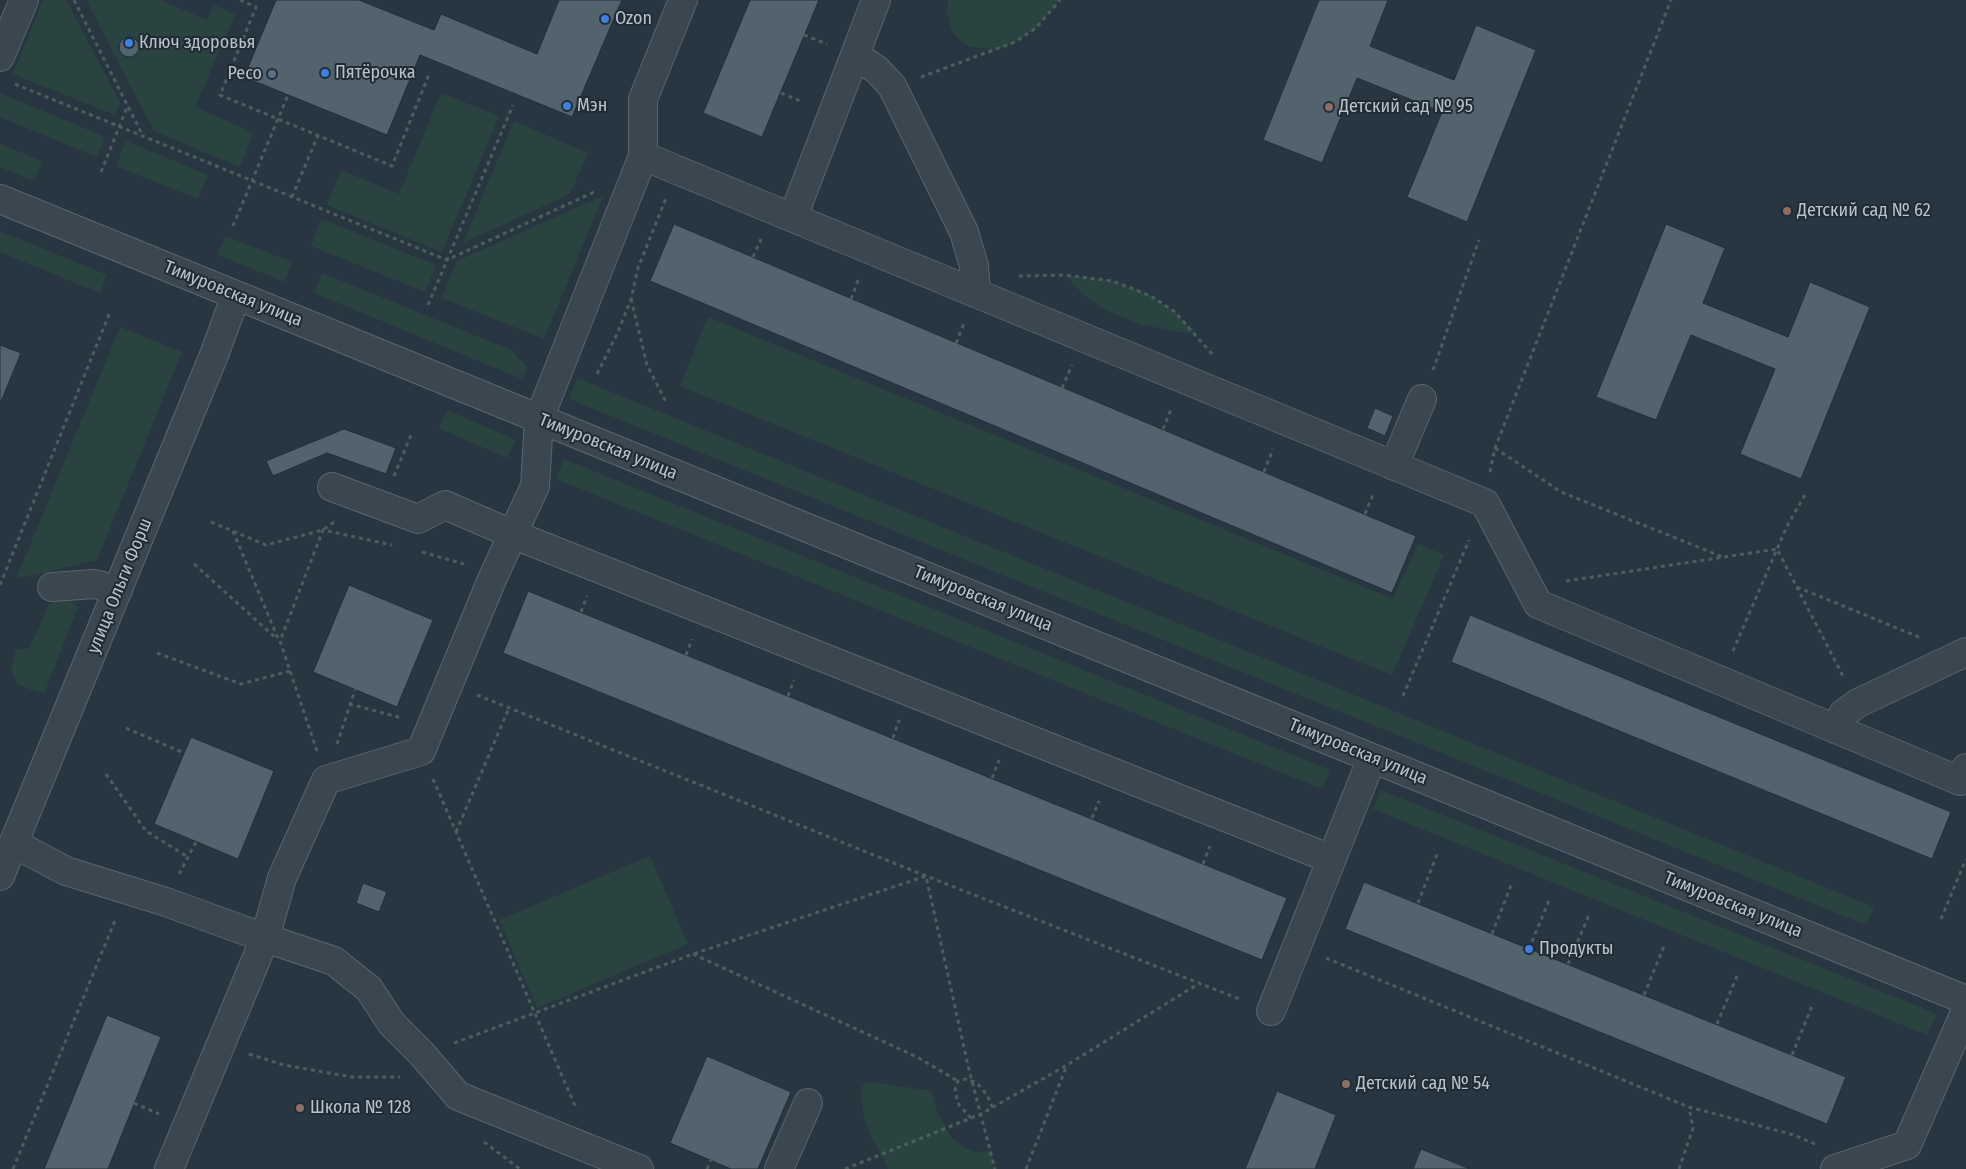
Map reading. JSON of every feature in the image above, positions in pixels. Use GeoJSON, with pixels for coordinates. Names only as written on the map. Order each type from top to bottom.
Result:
{"type":"FeatureCollection","features":[{"type":"Feature","properties":{"kind":"street"},"geometry":{"type":"LineString","coordinates":[[0,57],[24,0]]}},
{"type":"Feature","properties":{"kind":"street"},"geometry":{"type":"LineString","coordinates":[[170,1169],[265,938],[282,878],[326,780],[421,751],[433,726],[493,577],[535,486],[540,419],[640,164],[643,99],[683,0]]}},
{"type":"Feature","properties":{"kind":"street"},"geometry":{"type":"LineString","coordinates":[[793,217],[876,0]]}},
{"type":"Feature","properties":{"kind":"street"},"geometry":{"type":"LineString","coordinates":[[855,55],[877,70],[892,86],[964,232],[974,266],[976,293]]}},
{"type":"Feature","properties":{"kind":"street"},"geometry":{"type":"LineString","coordinates":[[640,164],[677,170],[1485,503],[1538,604],[1960,781],[1966,768]]}},
{"type":"Feature","properties":{"kind":"street","name":"Тимуровская улица"},"geometry":{"type":"LineString","coordinates":[[0,199],[1966,1000]]}},
{"type":"Feature","properties":{"kind":"street","name":"улица Ольги Форш"},"geometry":{"type":"LineString","coordinates":[[0,876],[214,355],[236,295]]}},
{"type":"Feature","properties":{"kind":"street"},"geometry":{"type":"LineString","coordinates":[[1394,466],[1426,387]]}},
{"type":"Feature","properties":{"kind":"street"},"geometry":{"type":"LineString","coordinates":[[332,487],[418,519],[446,505],[512,534],[1332,859]]}},
{"type":"Feature","properties":{"kind":"street"},"geometry":{"type":"LineString","coordinates":[[52,587],[94,584],[118,590]]}},
{"type":"Feature","properties":{"kind":"street"},"geometry":{"type":"LineString","coordinates":[[1835,729],[1843,714],[1858,703],[1963,653]]}},
{"type":"Feature","properties":{"kind":"street"},"geometry":{"type":"LineString","coordinates":[[1271,1011],[1372,758]]}},
{"type":"Feature","properties":{"kind":"street"},"geometry":{"type":"LineString","coordinates":[[13,843],[66,871],[334,961],[369,989],[392,1024],[422,1054],[458,1096],[639,1169]]}},
{"type":"Feature","properties":{"kind":"street"},"geometry":{"type":"LineString","coordinates":[[1848,1165],[1908,1145],[1966,1010]]}},
{"type":"Feature","properties":{"kind":"street"},"geometry":{"type":"LineString","coordinates":[[779,1169],[808,1103]]}},
{"type":"Feature","properties":{"kind":"path"},"geometry":{"type":"LineString","coordinates":[[74,0],[143,136]]}},
{"type":"Feature","properties":{"kind":"path"},"geometry":{"type":"LineString","coordinates":[[240,0],[256,6],[220,95],[392,166],[430,72]]}},
{"type":"Feature","properties":{"kind":"path"},"geometry":{"type":"LineString","coordinates":[[892,86],[948,69],[1016,42],[1036,28],[1060,0]]}},
{"type":"Feature","properties":{"kind":"path"},"geometry":{"type":"LineString","coordinates":[[1403,696],[1485,503],[1495,448],[1672,0]]}},
{"type":"Feature","properties":{"kind":"path"},"geometry":{"type":"LineString","coordinates":[[12,83],[447,260],[640,164]]}},
{"type":"Feature","properties":{"kind":"path"},"geometry":{"type":"LineString","coordinates":[[232,226],[288,95]]}},
{"type":"Feature","properties":{"kind":"path"},"geometry":{"type":"LineString","coordinates":[[101,172],[128,105]]}},
{"type":"Feature","properties":{"kind":"path"},"geometry":{"type":"LineString","coordinates":[[428,305],[512,105]]}},
{"type":"Feature","properties":{"kind":"path"},"geometry":{"type":"LineString","coordinates":[[292,197],[318,135]]}},
{"type":"Feature","properties":{"kind":"path"},"geometry":{"type":"LineString","coordinates":[[597,374],[618,332],[631,299],[638,268],[677,170]]}},
{"type":"Feature","properties":{"kind":"path"},"geometry":{"type":"LineString","coordinates":[[1426,387],[1479,240]]}},
{"type":"Feature","properties":{"kind":"path"},"geometry":{"type":"LineString","coordinates":[[976,293],[998,280],[1027,275],[1074,276],[1113,280],[1150,296],[1175,312],[1214,356]]}},
{"type":"Feature","properties":{"kind":"path"},"geometry":{"type":"LineString","coordinates":[[631,299],[647,366],[666,402]]}},
{"type":"Feature","properties":{"kind":"path"},"geometry":{"type":"LineString","coordinates":[[0,585],[110,312]]}},
{"type":"Feature","properties":{"kind":"path"},"geometry":{"type":"LineString","coordinates":[[382,506],[411,435]]}},
{"type":"Feature","properties":{"kind":"path"},"geometry":{"type":"LineString","coordinates":[[1495,448],[1561,492],[1723,557]]}},
{"type":"Feature","properties":{"kind":"path"},"geometry":{"type":"LineString","coordinates":[[1720,681],[1777,549],[1805,494]]}},
{"type":"Feature","properties":{"kind":"path"},"geometry":{"type":"LineString","coordinates":[[211,522],[266,545],[323,530],[398,546]]}},
{"type":"Feature","properties":{"kind":"path"},"geometry":{"type":"LineString","coordinates":[[280,641],[323,530]]}},
{"type":"Feature","properties":{"kind":"path"},"geometry":{"type":"LineString","coordinates":[[233,531],[280,641],[326,780]]}},
{"type":"Feature","properties":{"kind":"path"},"geometry":{"type":"LineString","coordinates":[[1528,586],[1777,549]]}},
{"type":"Feature","properties":{"kind":"path"},"geometry":{"type":"LineString","coordinates":[[1777,549],[1858,703]]}},
{"type":"Feature","properties":{"kind":"path"},"geometry":{"type":"LineString","coordinates":[[417,551],[454,559],[493,577]]}},
{"type":"Feature","properties":{"kind":"path"},"geometry":{"type":"LineString","coordinates":[[194,564],[280,641]]}},
{"type":"Feature","properties":{"kind":"path"},"geometry":{"type":"LineString","coordinates":[[1797,587],[1963,653]]}},
{"type":"Feature","properties":{"kind":"path"},"geometry":{"type":"LineString","coordinates":[[157,652],[241,684],[290,671]]}},
{"type":"Feature","properties":{"kind":"path"},"geometry":{"type":"LineString","coordinates":[[450,684],[926,876],[1271,1011]]}},
{"type":"Feature","properties":{"kind":"path"},"geometry":{"type":"LineString","coordinates":[[326,780],[355,690]]}},
{"type":"Feature","properties":{"kind":"path"},"geometry":{"type":"LineString","coordinates":[[350,704],[433,726]]}},
{"type":"Feature","properties":{"kind":"path"},"geometry":{"type":"LineString","coordinates":[[456,832],[509,708]]}},
{"type":"Feature","properties":{"kind":"path"},"geometry":{"type":"LineString","coordinates":[[126,728],[184,753]]}},
{"type":"Feature","properties":{"kind":"path"},"geometry":{"type":"LineString","coordinates":[[421,751],[594,1150]]}},
{"type":"Feature","properties":{"kind":"path"},"geometry":{"type":"LineString","coordinates":[[106,774],[146,831],[188,857]]}},
{"type":"Feature","properties":{"kind":"path"},"geometry":{"type":"LineString","coordinates":[[1418,903],[1438,852]]}},
{"type":"Feature","properties":{"kind":"path"},"geometry":{"type":"LineString","coordinates":[[1941,919],[1966,859]]}},
{"type":"Feature","properties":{"kind":"path"},"geometry":{"type":"LineString","coordinates":[[422,1054],[535,1014],[693,954],[926,876]]}},
{"type":"Feature","properties":{"kind":"path"},"geometry":{"type":"LineString","coordinates":[[926,876],[972,1080],[995,1169]]}},
{"type":"Feature","properties":{"kind":"path"},"geometry":{"type":"LineString","coordinates":[[1492,934],[1512,883]]}},
{"type":"Feature","properties":{"kind":"path"},"geometry":{"type":"LineString","coordinates":[[14,1169],[127,890]]}},
{"type":"Feature","properties":{"kind":"path"},"geometry":{"type":"LineString","coordinates":[[1529,949],[1550,898]]}},
{"type":"Feature","properties":{"kind":"path"},"geometry":{"type":"LineString","coordinates":[[1568,964],[1589,915]]}},
{"type":"Feature","properties":{"kind":"path"},"geometry":{"type":"LineString","coordinates":[[1297,946],[1689,1107],[1794,1136],[1848,1165]]}},
{"type":"Feature","properties":{"kind":"path"},"geometry":{"type":"LineString","coordinates":[[1644,995],[1664,946]]}},
{"type":"Feature","properties":{"kind":"path"},"geometry":{"type":"LineString","coordinates":[[693,954],[917,1057],[958,1081],[972,1080],[987,1095],[992,1108]]}},
{"type":"Feature","properties":{"kind":"path"},"geometry":{"type":"LineString","coordinates":[[1717,1024],[1737,976]]}},
{"type":"Feature","properties":{"kind":"path"},"geometry":{"type":"LineString","coordinates":[[845,1169],[982,1114],[1067,1065],[1198,984]]}},
{"type":"Feature","properties":{"kind":"path"},"geometry":{"type":"LineString","coordinates":[[1792,1055],[1812,1006]]}},
{"type":"Feature","properties":{"kind":"path"},"geometry":{"type":"LineString","coordinates":[[220,1044],[284,1065],[352,1077],[441,1077]]}},
{"type":"Feature","properties":{"kind":"path"},"geometry":{"type":"LineString","coordinates":[[1026,1169],[1067,1065]]}},
{"type":"Feature","properties":{"kind":"path"},"geometry":{"type":"LineString","coordinates":[[958,1081],[955,1089],[959,1106],[971,1118]]}},
{"type":"Feature","properties":{"kind":"path"},"geometry":{"type":"LineString","coordinates":[[1678,1169],[1693,1128],[1689,1107]]}},
{"type":"Feature","properties":{"kind":"path"},"geometry":{"type":"LineString","coordinates":[[479,1139],[520,1169]]}},
{"type":"Feature","properties":{"kind":"path"},"geometry":{"type":"LineString","coordinates":[[708,1169],[711,1160]]}},
{"type":"Feature","properties":{"kind":"green space"},"geometry":{"type":"Polygon","coordinates":[[[43,0],[66,0],[120,103],[115,115],[13,74],[43,0]]]}},
{"type":"Feature","properties":{"kind":"green space"},"geometry":{"type":"Polygon","coordinates":[[[86,0],[160,0],[207,20],[214,5],[235,14],[195,107],[254,133],[240,167],[154,131],[86,0]]]}},
{"type":"Feature","properties":{"kind":"green space"},"geometry":{"type":"Polygon","coordinates":[[[948,0],[1060,0],[1036,28],[1015,42],[996,50],[967,46],[953,33],[947,14],[948,0]]]}},
{"type":"Feature","properties":{"kind":"green space"},"geometry":{"type":"Polygon","coordinates":[[[0,93],[105,137],[97,157],[0,117],[0,93]]]}},
{"type":"Feature","properties":{"kind":"green space"},"geometry":{"type":"Polygon","coordinates":[[[441,93],[499,116],[442,252],[327,205],[341,170],[399,194],[441,93]]]}},
{"type":"Feature","properties":{"kind":"green space"},"geometry":{"type":"Polygon","coordinates":[[[514,121],[588,153],[570,194],[463,243],[514,121]]]}},
{"type":"Feature","properties":{"kind":"green space"},"geometry":{"type":"Polygon","coordinates":[[[126,141],[208,175],[198,199],[116,166],[126,141]]]}},
{"type":"Feature","properties":{"kind":"green space"},"geometry":{"type":"Polygon","coordinates":[[[0,144],[42,161],[34,181],[0,167],[0,144]]]}},
{"type":"Feature","properties":{"kind":"green space"},"geometry":{"type":"Polygon","coordinates":[[[603,196],[544,339],[442,298],[457,261],[603,196]]]}},
{"type":"Feature","properties":{"kind":"green space"},"geometry":{"type":"Polygon","coordinates":[[[321,219],[436,265],[425,292],[311,246],[321,219]]]}},
{"type":"Feature","properties":{"kind":"green space"},"geometry":{"type":"Polygon","coordinates":[[[0,231],[107,275],[100,293],[0,252],[0,231]]]}},
{"type":"Feature","properties":{"kind":"green space"},"geometry":{"type":"Polygon","coordinates":[[[225,236],[292,262],[285,282],[218,255],[225,236]]]}},
{"type":"Feature","properties":{"kind":"green space"},"geometry":{"type":"Polygon","coordinates":[[[322,273],[511,350],[527,367],[522,379],[314,293],[322,273]]]}},
{"type":"Feature","properties":{"kind":"green space"},"geometry":{"type":"Polygon","coordinates":[[[1065,275],[1113,281],[1151,296],[1175,312],[1198,335],[1142,325],[1103,309],[1082,293],[1065,275]]]}},
{"type":"Feature","properties":{"kind":"green space"},"geometry":{"type":"Polygon","coordinates":[[[708,317],[1393,599],[1418,544],[1444,555],[1392,675],[680,386],[708,317]]]}},
{"type":"Feature","properties":{"kind":"green space"},"geometry":{"type":"Polygon","coordinates":[[[120,327],[182,352],[97,560],[16,579],[120,327]]]}},
{"type":"Feature","properties":{"kind":"green space"},"geometry":{"type":"Polygon","coordinates":[[[577,378],[1874,907],[1866,925],[569,399],[577,378]]]}},
{"type":"Feature","properties":{"kind":"green space"},"geometry":{"type":"Polygon","coordinates":[[[447,410],[516,440],[507,458],[439,428],[447,410]]]}},
{"type":"Feature","properties":{"kind":"green space"},"geometry":{"type":"Polygon","coordinates":[[[564,459],[1330,770],[1322,789],[556,479],[564,459]]]}},
{"type":"Feature","properties":{"kind":"green space"},"geometry":{"type":"Polygon","coordinates":[[[58,598],[71,600],[78,607],[44,694],[18,685],[11,670],[16,650],[30,648],[48,606],[58,598]]]}},
{"type":"Feature","properties":{"kind":"green space"},"geometry":{"type":"Polygon","coordinates":[[[1381,790],[1937,1014],[1927,1035],[1373,809],[1381,790]]]}},
{"type":"Feature","properties":{"kind":"green space"},"geometry":{"type":"Polygon","coordinates":[[[650,856],[688,944],[537,1008],[499,920],[650,856]]]}},
{"type":"Feature","properties":{"kind":"green space"},"geometry":{"type":"Polygon","coordinates":[[[872,1082],[932,1091],[937,1111],[951,1137],[965,1148],[977,1152],[991,1150],[995,1169],[888,1169],[870,1134],[863,1113],[861,1089],[864,1084],[872,1082]]]}},
{"type":"Feature","properties":{"kind":"building"},"geometry":{"type":"Polygon","coordinates":[[[276,0],[359,0],[434,30],[441,14],[537,54],[559,0],[622,0],[572,117],[420,55],[387,135],[244,77],[276,0]]]}},
{"type":"Feature","properties":{"kind":"building"},"geometry":{"type":"Polygon","coordinates":[[[750,0],[819,0],[762,137],[703,113],[750,0]]]}},
{"type":"Feature","properties":{"kind":"building"},"geometry":{"type":"Polygon","coordinates":[[[1319,0],[1388,0],[1370,46],[1454,80],[1476,25],[1536,50],[1467,222],[1407,197],[1442,112],[1357,78],[1322,163],[1263,140],[1319,0]]]}},
{"type":"Feature","properties":{"kind":"building","name":"Ключ здоровья"},"geometry":{"type":"Polygon","coordinates":[[[129,37],[136,40],[139,47],[136,54],[129,57],[122,54],[119,47],[122,40],[129,37]]]}},
{"type":"Feature","properties":{"kind":"building"},"geometry":{"type":"Polygon","coordinates":[[[674,224],[1416,536],[1392,593],[650,281],[674,224]]]}},
{"type":"Feature","properties":{"kind":"building"},"geometry":{"type":"Polygon","coordinates":[[[1666,224],[1725,248],[1703,303],[1788,337],[1810,282],[1870,307],[1801,479],[1740,454],[1775,369],[1691,335],[1656,420],[1596,397],[1666,224]]]}},
{"type":"Feature","properties":{"kind":"building"},"geometry":{"type":"Polygon","coordinates":[[[0,345],[21,353],[0,404],[0,345]]]}},
{"type":"Feature","properties":{"kind":"building"},"geometry":{"type":"Polygon","coordinates":[[[1375,408],[1393,416],[1385,436],[1367,428],[1375,408]]]}},
{"type":"Feature","properties":{"kind":"building"},"geometry":{"type":"Polygon","coordinates":[[[344,429],[396,448],[386,474],[327,453],[273,476],[266,461],[344,429]]]}},
{"type":"Feature","properties":{"kind":"building"},"geometry":{"type":"Polygon","coordinates":[[[349,585],[433,620],[397,707],[313,672],[349,585]]]}},
{"type":"Feature","properties":{"kind":"building"},"geometry":{"type":"Polygon","coordinates":[[[528,591],[1287,898],[1262,960],[503,653],[528,591]]]}},
{"type":"Feature","properties":{"kind":"building"},"geometry":{"type":"Polygon","coordinates":[[[1470,615],[1951,812],[1932,859],[1451,662],[1470,615]]]}},
{"type":"Feature","properties":{"kind":"building"},"geometry":{"type":"Polygon","coordinates":[[[191,737],[274,771],[238,859],[154,824],[191,737]]]}},
{"type":"Feature","properties":{"kind":"building"},"geometry":{"type":"Polygon","coordinates":[[[1364,882],[1846,1077],[1827,1124],[1345,929],[1364,882]]]}},
{"type":"Feature","properties":{"kind":"building"},"geometry":{"type":"Polygon","coordinates":[[[363,883],[387,892],[379,912],[356,903],[363,883]]]}},
{"type":"Feature","properties":{"kind":"building"},"geometry":{"type":"Polygon","coordinates":[[[107,1015],[161,1037],[108,1169],[44,1169],[107,1015]]]}},
{"type":"Feature","properties":{"kind":"building"},"geometry":{"type":"Polygon","coordinates":[[[707,1056],[791,1092],[758,1169],[731,1169],[670,1143],[707,1056]]]}},
{"type":"Feature","properties":{"kind":"building"},"geometry":{"type":"Polygon","coordinates":[[[1277,1091],[1336,1115],[1315,1169],[1245,1169],[1277,1091]]]}},
{"type":"Feature","properties":{"kind":"building"},"geometry":{"type":"Polygon","coordinates":[[[1421,1149],[1470,1169],[1413,1169],[1421,1149]]]}},
{"type":"Feature","properties":{"kind":"place","name":"Ozon"},"geometry":{"type":"Point","coordinates":[605,19]}},
{"type":"Feature","properties":{"kind":"place","name":"Ключ здоровья"},"geometry":{"type":"Point","coordinates":[129,43]}},
{"type":"Feature","properties":{"kind":"place","name":"Пятёрочка"},"geometry":{"type":"Point","coordinates":[325,73]}},
{"type":"Feature","properties":{"kind":"place","name":"Ресо"},"geometry":{"type":"Point","coordinates":[272,74]}},
{"type":"Feature","properties":{"kind":"place","name":"Мэн"},"geometry":{"type":"Point","coordinates":[567,106]}},
{"type":"Feature","properties":{"kind":"place","name":"Детский сад № 95"},"geometry":{"type":"Point","coordinates":[1329,107]}},
{"type":"Feature","properties":{"kind":"place","name":"Детский сад № 62"},"geometry":{"type":"Point","coordinates":[1787,211]}},
{"type":"Feature","properties":{"kind":"place","name":"Продукты"},"geometry":{"type":"Point","coordinates":[1529,949]}},
{"type":"Feature","properties":{"kind":"place","name":"Детский сад № 54"},"geometry":{"type":"Point","coordinates":[1346,1084]}},
{"type":"Feature","properties":{"kind":"place","name":"Школа № 128"},"geometry":{"type":"Point","coordinates":[300,1108]}}]}
